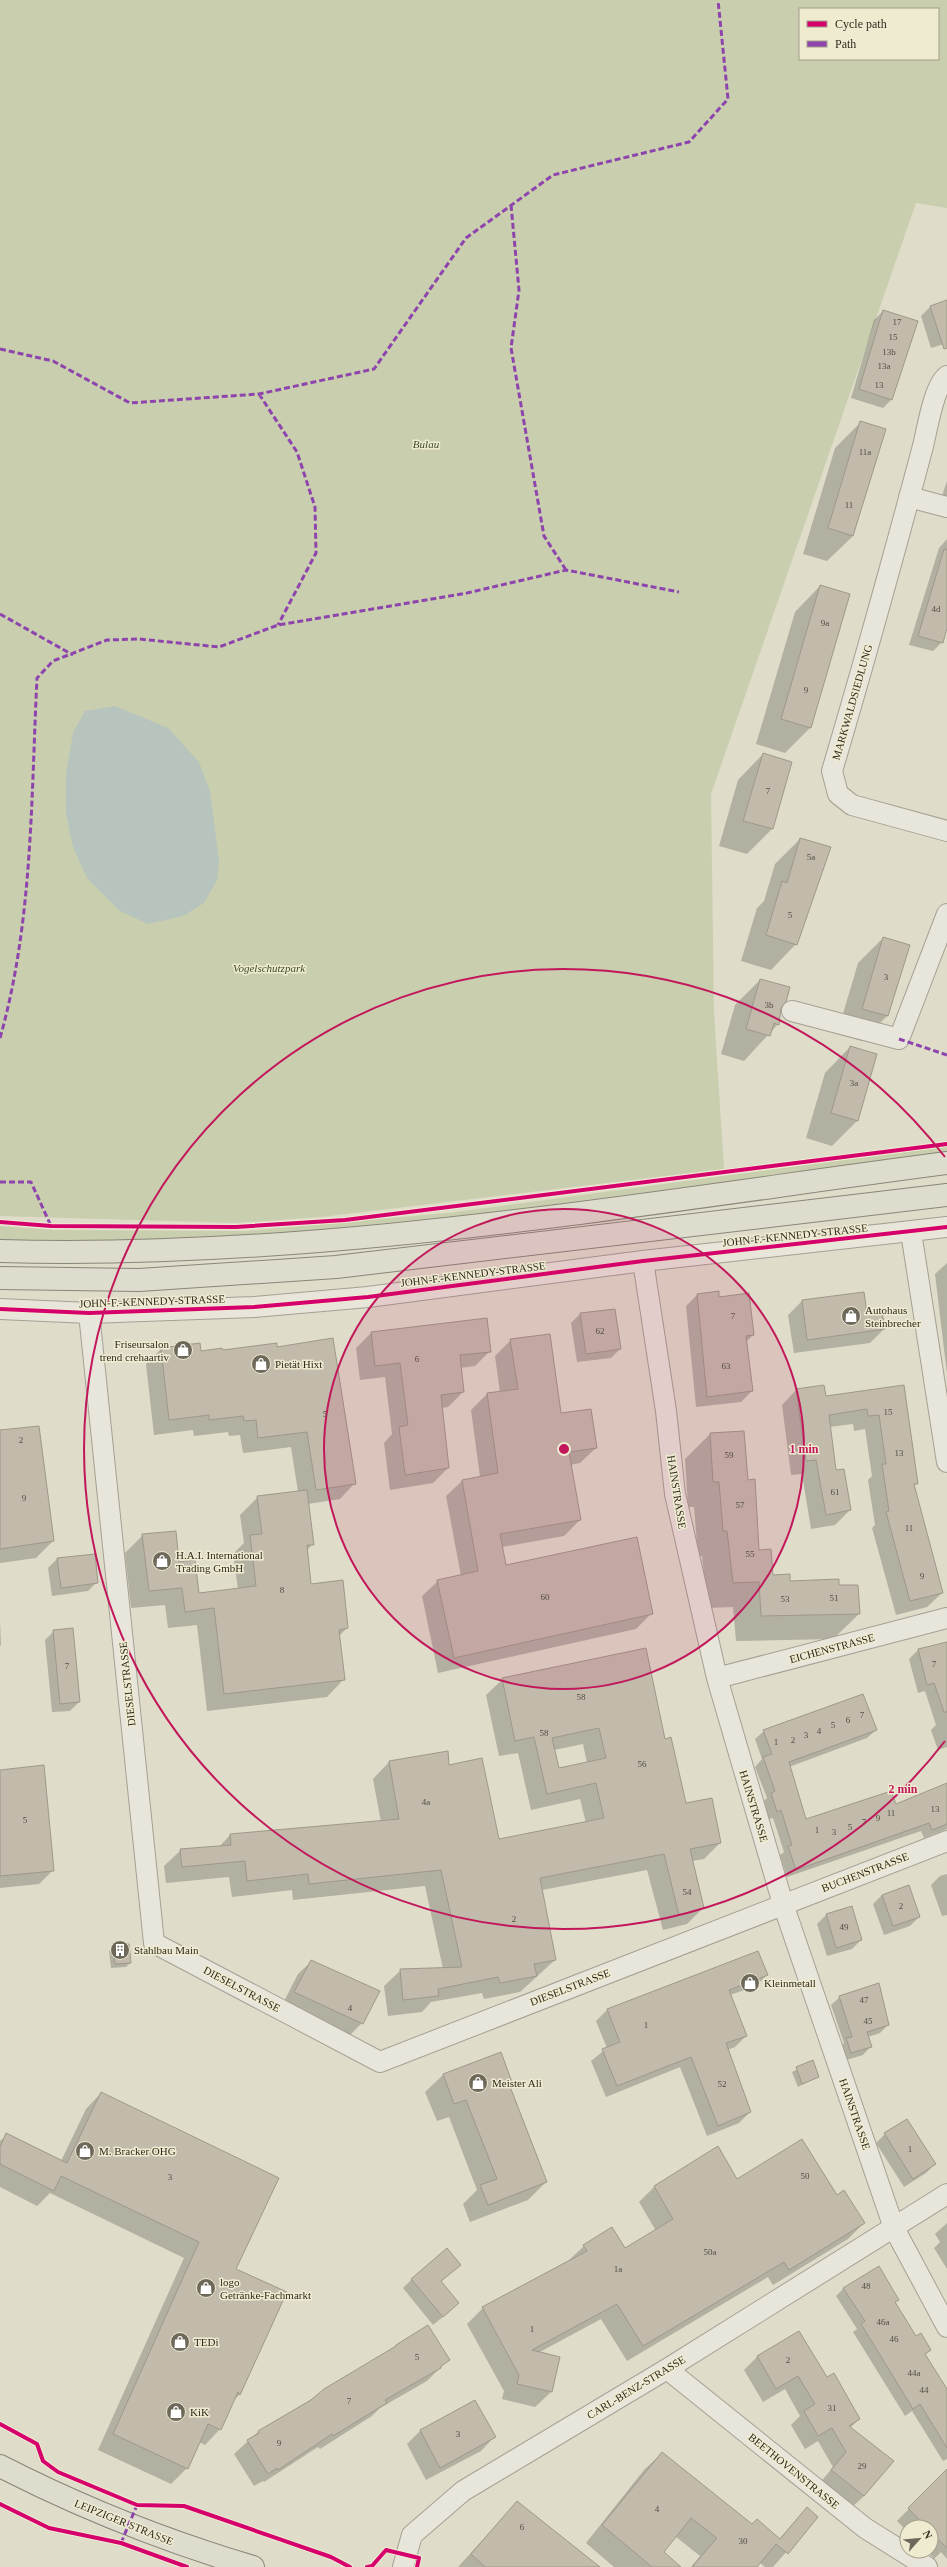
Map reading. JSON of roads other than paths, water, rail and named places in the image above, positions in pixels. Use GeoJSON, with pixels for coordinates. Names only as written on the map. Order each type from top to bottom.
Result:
{"type":"FeatureCollection","features":[{"type":"Feature","properties":{"kind":"main road"},"geometry":{"type":"LineString","coordinates":[[0,1251],[131,1253],[318,1241],[495,1222],[947,1163]]}},
{"type":"Feature","properties":{"kind":"main road"},"geometry":{"type":"LineString","coordinates":[[0,1278],[138,1280],[328,1268],[947,1196]]}},
{"type":"Feature","properties":{"kind":"main road","name":"LEIPZIGER STRASSE"},"geometry":{"type":"LineString","coordinates":[[0,2466],[60,2496],[129,2525],[173,2542],[253,2567]]}},
{"type":"Feature","properties":{"kind":"street","name":"MARKWALDSIEDLUNG"},"geometry":{"type":"LineString","coordinates":[[947,376],[942,380],[940,386],[909,497],[888,580],[832,771],[838,794],[852,805],[947,831]]}},
{"type":"Feature","properties":{"kind":"street"},"geometry":{"type":"LineString","coordinates":[[909,497],[947,507]]}},
{"type":"Feature","properties":{"kind":"street"},"geometry":{"type":"LineString","coordinates":[[792,1011],[899,1040],[947,914]]}},
{"type":"Feature","properties":{"kind":"street","name":"JOHN-F.-KENNEDY-STRASSE"},"geometry":{"type":"LineString","coordinates":[[0,1309],[89,1313],[254,1307],[360,1298],[643,1262],[947,1227]]}},
{"type":"Feature","properties":{"kind":"street"},"geometry":{"type":"LineString","coordinates":[[910,1232],[947,1462]]}},
{"type":"Feature","properties":{"kind":"street","name":"HAINSTRASSE"},"geometry":{"type":"LineString","coordinates":[[643,1262],[666,1411],[675,1494],[716,1678],[783,1904],[894,2228],[947,2327]]}},
{"type":"Feature","properties":{"kind":"street","name":"DIESELSTRASSE"},"geometry":{"type":"LineString","coordinates":[[89,1313],[154,1943],[380,2062],[783,1904]]}},
{"type":"Feature","properties":{"kind":"street","name":"EICHENSTRASSE"},"geometry":{"type":"LineString","coordinates":[[716,1678],[947,1618]]}},
{"type":"Feature","properties":{"kind":"street","name":"BUCHENSTRASSE"},"geometry":{"type":"LineString","coordinates":[[783,1904],[947,1841]]}},
{"type":"Feature","properties":{"kind":"street","name":"CARL-BENZ-STRASSE"},"geometry":{"type":"LineString","coordinates":[[403,2567],[412,2535],[463,2491],[667,2369],[947,2194]]}},
{"type":"Feature","properties":{"kind":"street","name":"BEETHOVENSTRASSE"},"geometry":{"type":"LineString","coordinates":[[667,2369],[865,2528],[926,2567]]}},
{"type":"Feature","properties":{"kind":"place","name":"Autohaus Steinbrecher"},"geometry":{"type":"Point","coordinates":[851,1316]}},
{"type":"Feature","properties":{"kind":"place","name":"Friseursalon trend crehaartiv"},"geometry":{"type":"Point","coordinates":[183,1350]}},
{"type":"Feature","properties":{"kind":"place","name":"Pietät Hixt"},"geometry":{"type":"Point","coordinates":[261,1364]}},
{"type":"Feature","properties":{"kind":"place","name":"H.A.I. International Trading GmbH"},"geometry":{"type":"Point","coordinates":[162,1561]}},
{"type":"Feature","properties":{"kind":"place","name":"Stahlbau Main"},"geometry":{"type":"Point","coordinates":[120,1950]}},
{"type":"Feature","properties":{"kind":"place","name":"Kleinmetall"},"geometry":{"type":"Point","coordinates":[750,1983]}},
{"type":"Feature","properties":{"kind":"place","name":"Meister Ali"},"geometry":{"type":"Point","coordinates":[478,2083]}},
{"type":"Feature","properties":{"kind":"place","name":"M. Bracker OHG"},"geometry":{"type":"Point","coordinates":[85,2151]}},
{"type":"Feature","properties":{"kind":"place","name":"logo Getränke-Fachmarkt"},"geometry":{"type":"Point","coordinates":[206,2288]}},
{"type":"Feature","properties":{"kind":"place","name":"TEDi"},"geometry":{"type":"Point","coordinates":[180,2342]}},
{"type":"Feature","properties":{"kind":"place","name":"KiK"},"geometry":{"type":"Point","coordinates":[176,2412]}},
{"type":"Feature","properties":{"kind":"park label","name":"Bulau"},"geometry":{"type":"Point","coordinates":[426,444]}},
{"type":"Feature","properties":{"kind":"park label","name":"Vogelschutzpark"},"geometry":{"type":"Point","coordinates":[269,968]}}]}
